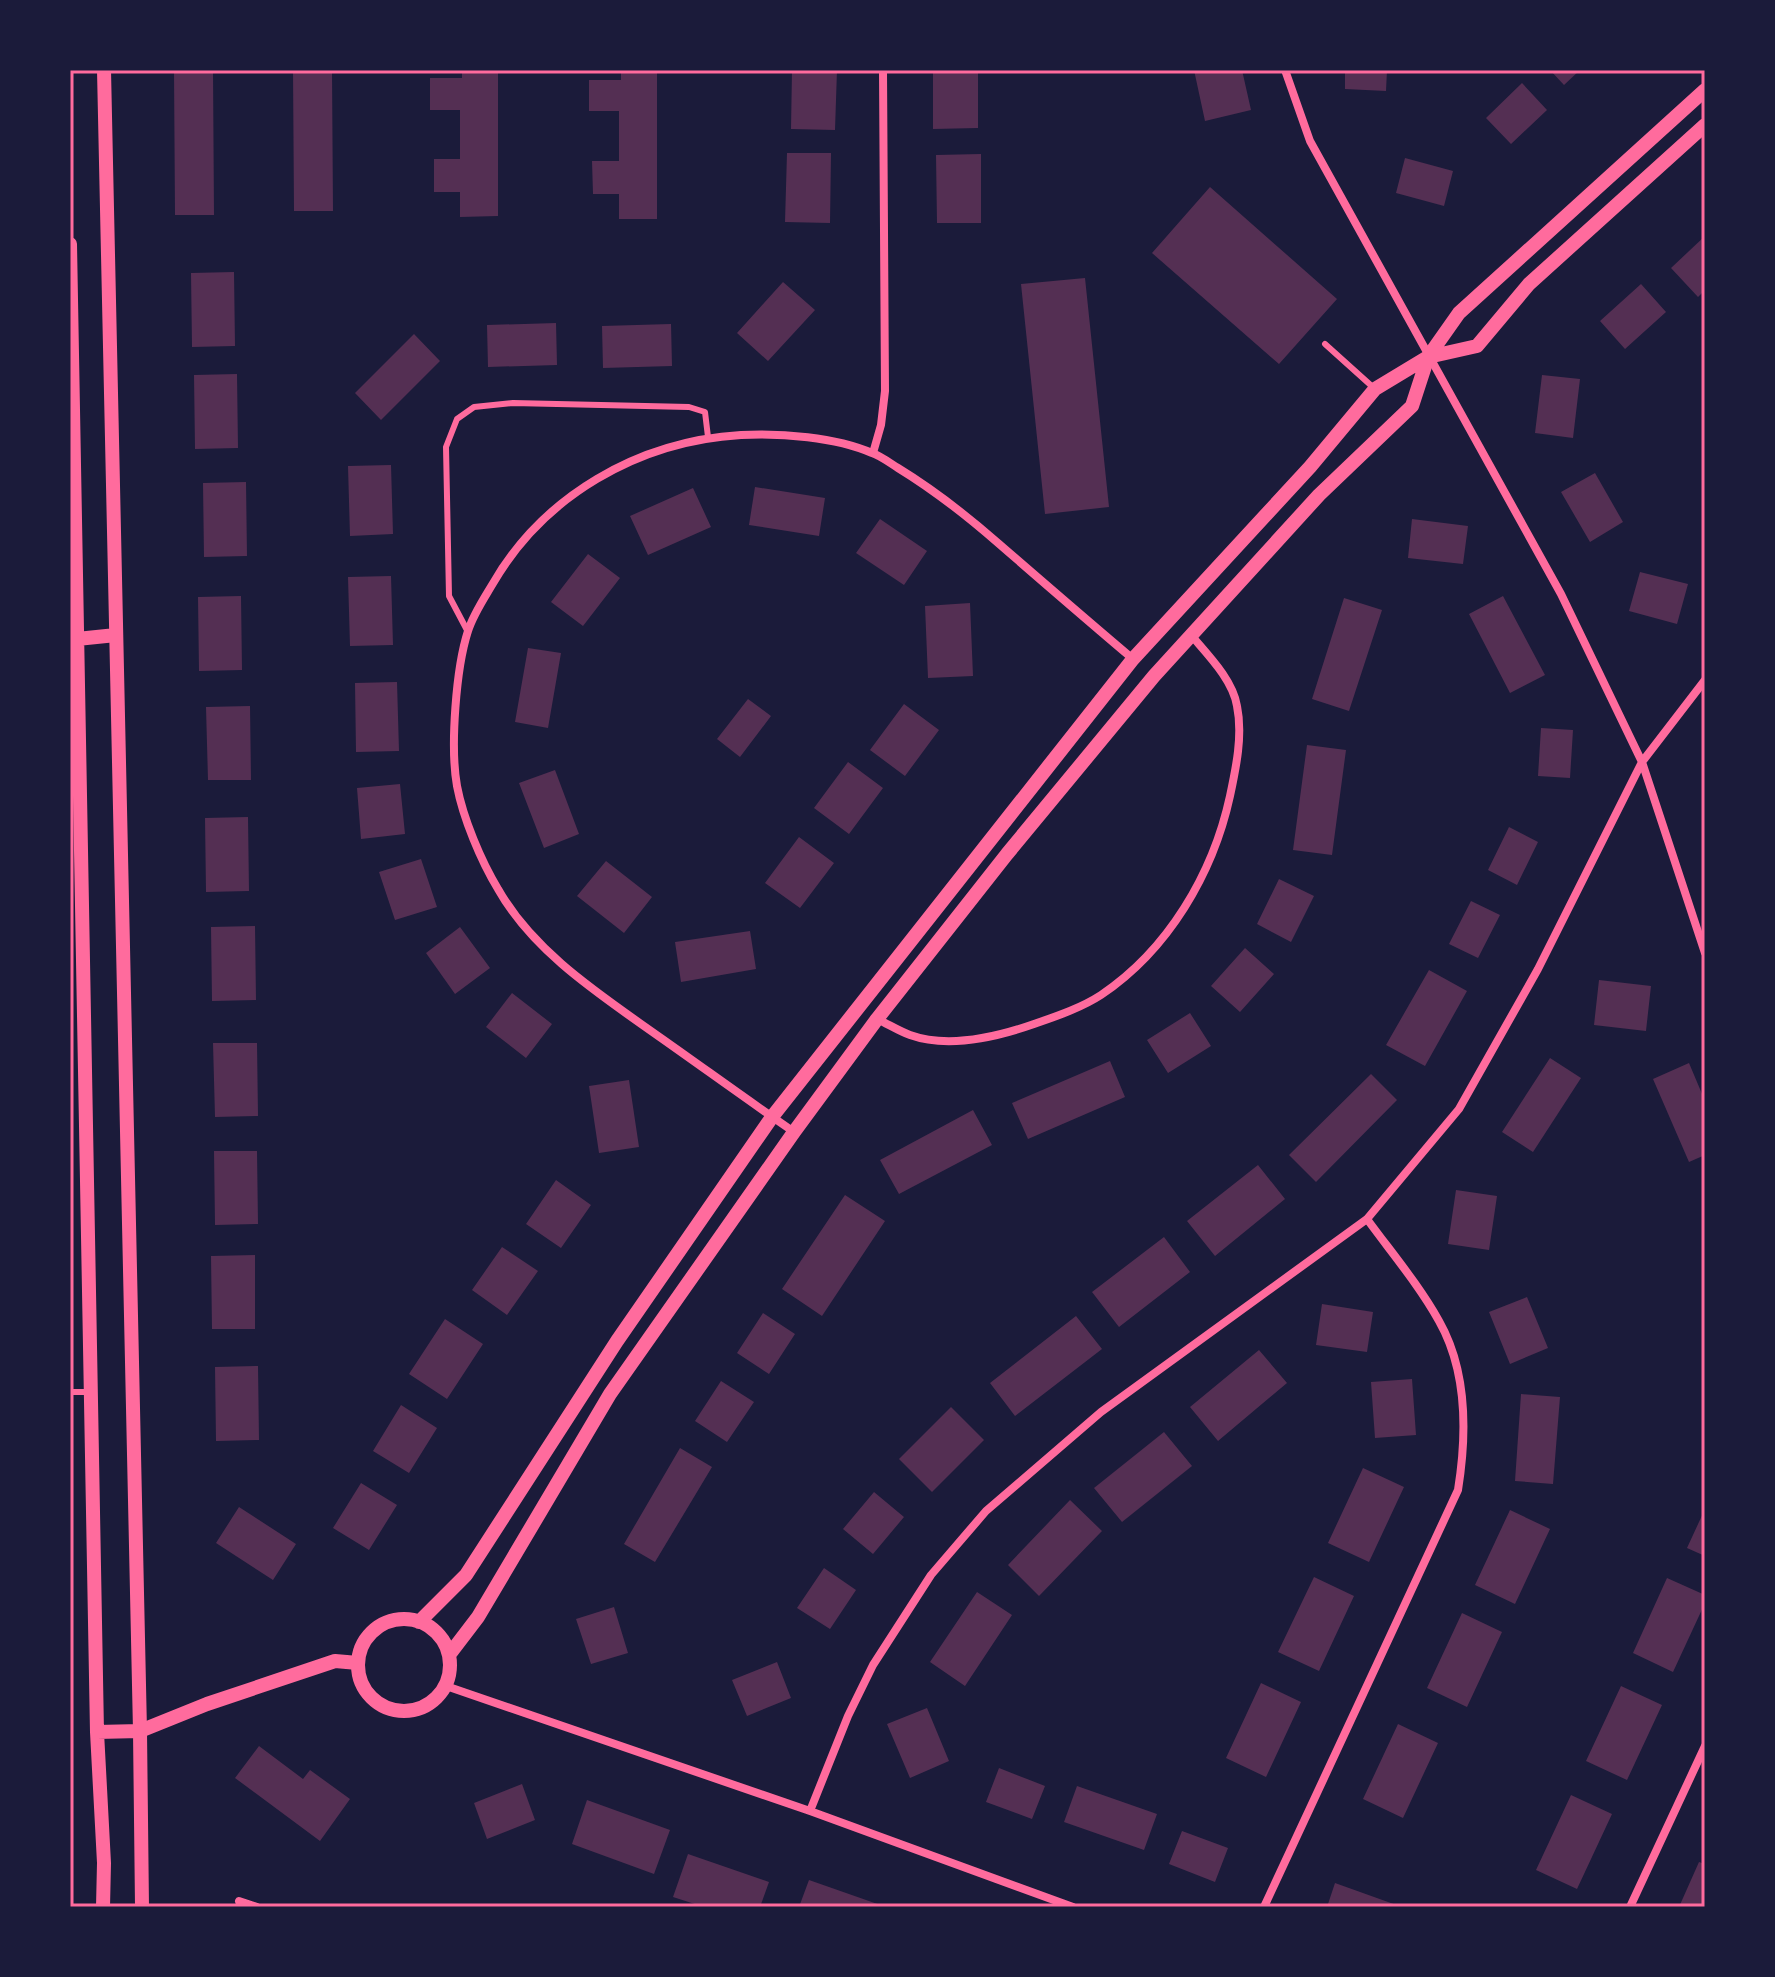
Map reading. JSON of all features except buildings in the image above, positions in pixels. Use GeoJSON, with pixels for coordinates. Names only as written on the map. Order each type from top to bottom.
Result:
{"type":"FeatureCollection","features":[{"type":"Feature","properties":{"kind":"street"},"geometry":{"type":"LineString","coordinates":[[104,70],[142,1907]]}},
{"type":"Feature","properties":{"kind":"street"},"geometry":{"type":"LineString","coordinates":[[873,453],[881,425],[885,391],[883,70]]}},
{"type":"Feature","properties":{"kind":"street"},"geometry":{"type":"LineString","coordinates":[[1285,70],[1310,141],[1561,594],[1642,762],[1705,953]]}},
{"type":"Feature","properties":{"kind":"street"},"geometry":{"type":"LineString","coordinates":[[449,1655],[478,1617],[610,1394],[877,1019],[1007,854],[1191,635],[1319,495],[1412,406],[1428,357],[1459,313],[1705,90]]}},
{"type":"Feature","properties":{"kind":"street"},"geometry":{"type":"LineString","coordinates":[[419,1622],[466,1575],[617,1341],[772,1117],[1133,659],[1310,467],[1375,389],[1428,357],[1477,346],[1529,284],[1705,125]]}},
{"type":"Feature","properties":{"kind":"street"},"geometry":{"type":"LineString","coordinates":[[70,244],[77,639],[77,913],[93,1392],[97,1732],[104,1863],[103,1907]]}},
{"type":"Feature","properties":{"kind":"street"},"geometry":{"type":"LineString","coordinates":[[794,1132],[605,999],[522,924],[498,889],[477,845],[457,785],[457,684],[468,632],[503,566],[529,532],[560,502],[609,472],[669,446],[708,437],[767,433],[822,440],[873,453],[950,502],[1133,659]]}},
{"type":"Feature","properties":{"kind":"street"},"geometry":{"type":"LineString","coordinates":[[77,639],[116,635]]}},
{"type":"Feature","properties":{"kind":"street"},"geometry":{"type":"LineString","coordinates":[[877,1019],[911,1036],[941,1041],[973,1040],[1020,1029],[1060,1015],[1099,996],[1132,971],[1159,942],[1180,915],[1206,868],[1226,814],[1235,771],[1239,730],[1237,704],[1230,687],[1191,635]]}},
{"type":"Feature","properties":{"kind":"street"},"geometry":{"type":"LineString","coordinates":[[810,1811],[848,1716],[873,1665],[931,1575],[986,1511],[1101,1412],[1367,1219],[1459,1109],[1538,969],[1642,762],[1705,680]]}},
{"type":"Feature","properties":{"kind":"street"},"geometry":{"type":"LineString","coordinates":[[1264,1907],[1458,1490],[1464,1452],[1463,1406],[1457,1364],[1439,1321],[1367,1219]]}},
{"type":"Feature","properties":{"kind":"street"},"geometry":{"type":"LineString","coordinates":[[405,1619],[419,1622],[433,1629],[449,1655],[450,1671],[446,1686],[436,1699],[423,1708],[408,1712],[393,1710],[378,1704],[367,1693],[360,1679],[358,1663],[361,1649],[379,1627],[391,1621],[405,1619]]}},
{"type":"Feature","properties":{"kind":"street"},"geometry":{"type":"LineString","coordinates":[[97,1732],[140,1731],[207,1704],[335,1661],[358,1663]]}},
{"type":"Feature","properties":{"kind":"street"},"geometry":{"type":"LineString","coordinates":[[446,1686],[810,1811],[1073,1907]]}},
{"type":"Feature","properties":{"kind":"street"},"geometry":{"type":"LineString","coordinates":[[1630,1907],[1705,1746]]}},
{"type":"Feature","properties":{"kind":"street"},"geometry":{"type":"LineString","coordinates":[[239,1901],[257,1907]]}},
{"type":"Feature","properties":{"kind":"lane"},"geometry":{"type":"LineString","coordinates":[[1325,344],[1375,389]]}},
{"type":"Feature","properties":{"kind":"lane"},"geometry":{"type":"LineString","coordinates":[[468,632],[449,596],[446,447],[457,419],[474,407],[513,403],[689,407],[705,412],[708,437]]}},
{"type":"Feature","properties":{"kind":"lane"},"geometry":{"type":"LineString","coordinates":[[70,1392],[93,1392]]}}]}
